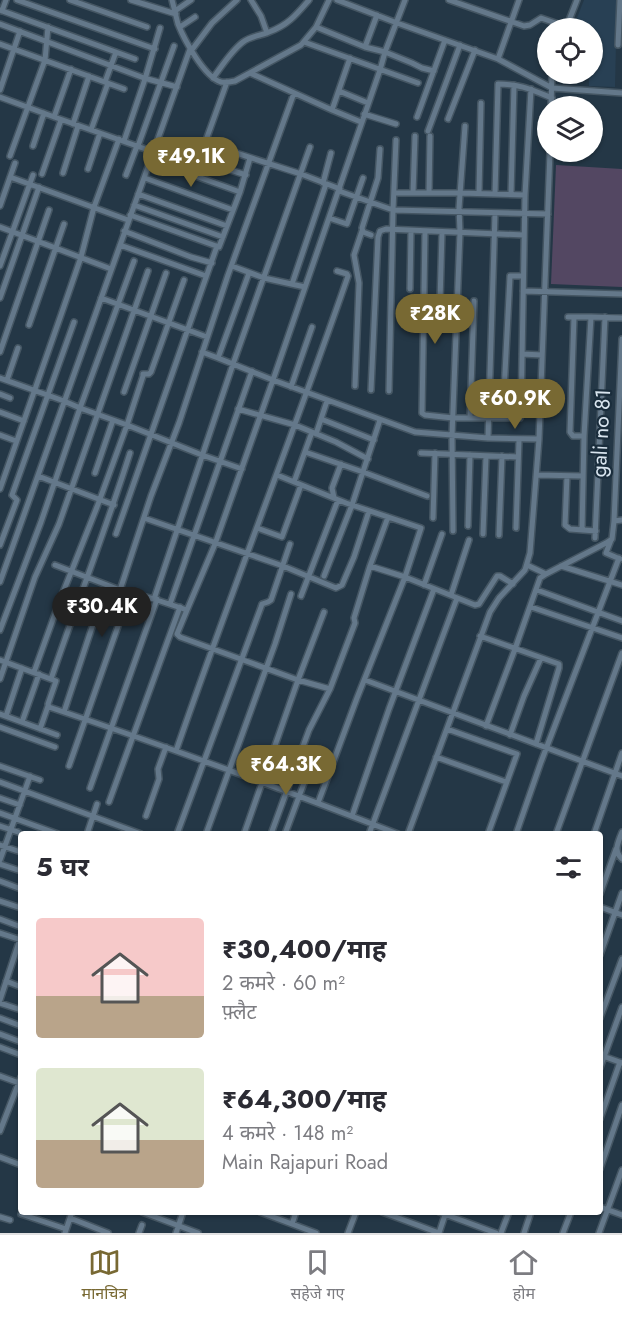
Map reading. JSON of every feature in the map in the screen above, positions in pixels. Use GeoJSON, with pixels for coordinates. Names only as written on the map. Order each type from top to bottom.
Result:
{"type":"FeatureCollection","features":[{"type":"Feature","properties":{"kind":"street"},"geometry":{"type":"LineString","coordinates":[[6,0],[1,10],[135,59]]}},
{"type":"Feature","properties":{"kind":"street"},"geometry":{"type":"LineString","coordinates":[[17,0],[155,49]]}},
{"type":"Feature","properties":{"kind":"street"},"geometry":{"type":"LineString","coordinates":[[70,0],[147,27]]}},
{"type":"Feature","properties":{"kind":"street"},"geometry":{"type":"LineString","coordinates":[[131,0],[175,13]]}},
{"type":"Feature","properties":{"kind":"street"},"geometry":{"type":"LineString","coordinates":[[172,0],[180,27],[191,50],[213,78],[221,82],[235,81],[304,42],[316,27],[329,0]]}},
{"type":"Feature","properties":{"kind":"street"},"geometry":{"type":"LineString","coordinates":[[175,13],[191,0]]}},
{"type":"Feature","properties":{"kind":"street"},"geometry":{"type":"LineString","coordinates":[[0,582],[129,217],[191,50],[212,22],[237,0]]}},
{"type":"Feature","properties":{"kind":"street"},"geometry":{"type":"LineString","coordinates":[[250,0],[261,16],[267,33]]}},
{"type":"Feature","properties":{"kind":"street"},"geometry":{"type":"LineString","coordinates":[[213,78],[232,52],[242,43],[251,37],[267,33],[287,23],[309,0]]}},
{"type":"Feature","properties":{"kind":"street"},"geometry":{"type":"LineString","coordinates":[[337,0],[498,59],[552,88],[622,93]]}},
{"type":"Feature","properties":{"kind":"street"},"geometry":{"type":"LineString","coordinates":[[360,9],[361,0]]}},
{"type":"Feature","properties":{"kind":"street"},"geometry":{"type":"LineString","coordinates":[[330,689],[298,680],[177,635],[215,544],[242,469],[380,70],[384,52],[405,0]]}},
{"type":"Feature","properties":{"kind":"street"},"geometry":{"type":"LineString","coordinates":[[449,0],[527,26],[537,20]]}},
{"type":"Feature","properties":{"kind":"street"},"geometry":{"type":"LineString","coordinates":[[498,59],[519,0]]}},
{"type":"Feature","properties":{"kind":"street"},"geometry":{"type":"LineString","coordinates":[[571,18],[577,0]]}},
{"type":"Feature","properties":{"kind":"street"},"geometry":{"type":"LineString","coordinates":[[618,45],[620,0]]}},
{"type":"Feature","properties":{"kind":"street"},"geometry":{"type":"LineString","coordinates":[[365,48],[377,15]]}},
{"type":"Feature","properties":{"kind":"street"},"geometry":{"type":"LineString","coordinates":[[180,27],[195,17]]}},
{"type":"Feature","properties":{"kind":"street"},"geometry":{"type":"LineString","coordinates":[[0,24],[145,78],[177,87]]}},
{"type":"Feature","properties":{"kind":"street"},"geometry":{"type":"LineString","coordinates":[[10,156],[45,60],[48,27]]}},
{"type":"Feature","properties":{"kind":"street"},"geometry":{"type":"LineString","coordinates":[[316,27],[365,48],[384,52],[434,71]]}},
{"type":"Feature","properties":{"kind":"street"},"geometry":{"type":"LineString","coordinates":[[0,489],[81,257],[94,207],[145,78],[160,28]]}},
{"type":"Feature","properties":{"kind":"street"},"geometry":{"type":"LineString","coordinates":[[0,90],[20,31]]}},
{"type":"Feature","properties":{"kind":"street"},"geometry":{"type":"LineString","coordinates":[[417,117],[445,40]]}},
{"type":"Feature","properties":{"kind":"street"},"geometry":{"type":"LineString","coordinates":[[304,42],[417,83]]}},
{"type":"Feature","properties":{"kind":"street"},"geometry":{"type":"LineString","coordinates":[[0,44],[124,89]]}},
{"type":"Feature","properties":{"kind":"street"},"geometry":{"type":"LineString","coordinates":[[429,193],[429,133],[460,45]]}},
{"type":"Feature","properties":{"kind":"street"},"geometry":{"type":"LineString","coordinates":[[126,175],[174,46]]}},
{"type":"Feature","properties":{"kind":"street"},"geometry":{"type":"LineString","coordinates":[[448,119],[475,50]]}},
{"type":"Feature","properties":{"kind":"street"},"geometry":{"type":"LineString","coordinates":[[91,130],[116,52]]}},
{"type":"Feature","properties":{"kind":"street"},"geometry":{"type":"LineString","coordinates":[[332,110],[350,58]]}},
{"type":"Feature","properties":{"kind":"street"},"geometry":{"type":"LineString","coordinates":[[54,117],[70,69]]}},
{"type":"Feature","properties":{"kind":"street"},"geometry":{"type":"LineString","coordinates":[[250,73],[361,122]]}},
{"type":"Feature","properties":{"kind":"street"},"geometry":{"type":"LineString","coordinates":[[63,173],[89,76]]}},
{"type":"Feature","properties":{"kind":"street"},"geometry":{"type":"LineString","coordinates":[[193,176],[227,82]]}},
{"type":"Feature","properties":{"kind":"street"},"geometry":{"type":"LineString","coordinates":[[495,194],[498,84],[514,84],[546,96]]}},
{"type":"Feature","properties":{"kind":"street"},"geometry":{"type":"LineString","coordinates":[[511,194],[514,84]]}},
{"type":"Feature","properties":{"kind":"street"},"geometry":{"type":"LineString","coordinates":[[552,84],[552,96]]}},
{"type":"Feature","properties":{"kind":"street"},"geometry":{"type":"LineString","coordinates":[[425,231],[422,410],[424,415],[453,418],[518,418],[521,416],[525,195],[531,89]]}},
{"type":"Feature","properties":{"kind":"street"},"geometry":{"type":"LineString","coordinates":[[339,91],[368,103]]}},
{"type":"Feature","properties":{"kind":"street"},"geometry":{"type":"LineString","coordinates":[[120,590],[294,93]]}},
{"type":"Feature","properties":{"kind":"street"},"geometry":{"type":"LineString","coordinates":[[0,97],[154,152]]}},
{"type":"Feature","properties":{"kind":"street"},"geometry":{"type":"LineString","coordinates":[[479,193],[481,103]]}},
{"type":"Feature","properties":{"kind":"street"},"geometry":{"type":"LineString","coordinates":[[33,146],[44,113]]}},
{"type":"Feature","properties":{"kind":"street"},"geometry":{"type":"LineString","coordinates":[[364,114],[396,124]]}},
{"type":"Feature","properties":{"kind":"street"},"geometry":{"type":"LineString","coordinates":[[42,174],[61,120]]}},
{"type":"Feature","properties":{"kind":"street"},"geometry":{"type":"LineString","coordinates":[[453,531],[452,436],[459,212],[465,126]]}},
{"type":"Feature","properties":{"kind":"street"},"geometry":{"type":"LineString","coordinates":[[88,169],[100,133]]}},
{"type":"Feature","properties":{"kind":"street"},"geometry":{"type":"LineString","coordinates":[[413,193],[415,136]]}},
{"type":"Feature","properties":{"kind":"street"},"geometry":{"type":"LineString","coordinates":[[389,391],[396,140]]}},
{"type":"Feature","properties":{"kind":"street"},"geometry":{"type":"LineString","coordinates":[[205,142],[301,174],[356,198],[393,210],[548,214]]}},
{"type":"Feature","properties":{"kind":"street"},"geometry":{"type":"LineString","coordinates":[[90,788],[155,599],[176,530],[310,147]]}},
{"type":"Feature","properties":{"kind":"street"},"geometry":{"type":"LineString","coordinates":[[355,386],[359,277],[354,255],[379,177],[380,148]]}},
{"type":"Feature","properties":{"kind":"street"},"geometry":{"type":"LineString","coordinates":[[292,284],[325,183],[331,153]]}},
{"type":"Feature","properties":{"kind":"street"},"geometry":{"type":"LineString","coordinates":[[116,534],[206,276],[240,192],[250,158]]}},
{"type":"Feature","properties":{"kind":"street"},"geometry":{"type":"LineString","coordinates":[[151,160],[240,192]]}},
{"type":"Feature","properties":{"kind":"street"},"geometry":{"type":"LineString","coordinates":[[199,160],[246,175]]}},
{"type":"Feature","properties":{"kind":"street"},"geometry":{"type":"LineString","coordinates":[[409,831],[480,636],[494,605],[527,565],[530,553],[539,440],[550,162]]}},
{"type":"Feature","properties":{"kind":"street"},"geometry":{"type":"LineString","coordinates":[[0,206],[15,163]]}},
{"type":"Feature","properties":{"kind":"street"},"geometry":{"type":"LineString","coordinates":[[0,266],[33,175]]}},
{"type":"Feature","properties":{"kind":"street"},"geometry":{"type":"LineString","coordinates":[[10,177],[94,207],[217,246]]}},
{"type":"Feature","properties":{"kind":"street"},"geometry":{"type":"LineString","coordinates":[[144,178],[233,210]]}},
{"type":"Feature","properties":{"kind":"street"},"geometry":{"type":"LineString","coordinates":[[329,218],[347,224],[363,178]]}},
{"type":"Feature","properties":{"kind":"street"},"geometry":{"type":"LineString","coordinates":[[0,298],[39,187]]}},
{"type":"Feature","properties":{"kind":"street"},"geometry":{"type":"LineString","coordinates":[[394,193],[525,195]]}},
{"type":"Feature","properties":{"kind":"street"},"geometry":{"type":"LineString","coordinates":[[138,194],[227,226]]}},
{"type":"Feature","properties":{"kind":"street"},"geometry":{"type":"LineString","coordinates":[[134,205],[223,237]]}},
{"type":"Feature","properties":{"kind":"street"},"geometry":{"type":"LineString","coordinates":[[0,352],[50,210]]}},
{"type":"Feature","properties":{"kind":"street"},"geometry":{"type":"LineString","coordinates":[[488,438],[495,213]]}},
{"type":"Feature","properties":{"kind":"street"},"geometry":{"type":"LineString","coordinates":[[29,325],[64,224]]}},
{"type":"Feature","properties":{"kind":"street"},"geometry":{"type":"LineString","coordinates":[[0,227],[111,269]]}},
{"type":"Feature","properties":{"kind":"street"},"geometry":{"type":"LineString","coordinates":[[371,390],[378,234],[382,230],[393,230],[524,235]]}},
{"type":"Feature","properties":{"kind":"street"},"geometry":{"type":"LineString","coordinates":[[124,231],[212,262]]}},
{"type":"Feature","properties":{"kind":"street"},"geometry":{"type":"LineString","coordinates":[[362,231],[371,235]]}},
{"type":"Feature","properties":{"kind":"street"},"geometry":{"type":"LineString","coordinates":[[410,289],[411,231]]}},
{"type":"Feature","properties":{"kind":"street"},"geometry":{"type":"LineString","coordinates":[[440,302],[441,232]]}},
{"type":"Feature","properties":{"kind":"street"},"geometry":{"type":"LineString","coordinates":[[120,245],[206,276]]}},
{"type":"Feature","properties":{"kind":"street"},"geometry":{"type":"LineString","coordinates":[[0,630],[134,261]]}},
{"type":"Feature","properties":{"kind":"street"},"geometry":{"type":"LineString","coordinates":[[232,266],[264,278],[305,287]]}},
{"type":"Feature","properties":{"kind":"street"},"geometry":{"type":"LineString","coordinates":[[0,679],[3,661],[35,577],[59,524],[148,271]]}},
{"type":"Feature","properties":{"kind":"street"},"geometry":{"type":"LineString","coordinates":[[176,751],[348,276],[337,271]]}},
{"type":"Feature","properties":{"kind":"street"},"geometry":{"type":"LineString","coordinates":[[124,392],[166,273]]}},
{"type":"Feature","properties":{"kind":"street"},"geometry":{"type":"LineString","coordinates":[[218,358],[249,273]]}},
{"type":"Feature","properties":{"kind":"street"},"geometry":{"type":"LineString","coordinates":[[489,393],[504,392],[510,276],[523,276]]}},
{"type":"Feature","properties":{"kind":"street"},"geometry":{"type":"LineString","coordinates":[[22,722],[71,572],[100,500],[143,374],[151,372],[184,280]]}},
{"type":"Feature","properties":{"kind":"street"},"geometry":{"type":"LineString","coordinates":[[523,291],[622,294]]}},
{"type":"Feature","properties":{"kind":"street"},"geometry":{"type":"LineString","coordinates":[[101,298],[207,337]]}},
{"type":"Feature","properties":{"kind":"street"},"geometry":{"type":"LineString","coordinates":[[470,418],[474,301]]}},
{"type":"Feature","properties":{"kind":"street"},"geometry":{"type":"LineString","coordinates":[[584,436],[573,436],[570,432],[571,317],[622,318]]}},
{"type":"Feature","properties":{"kind":"street"},"geometry":{"type":"LineString","coordinates":[[582,530],[584,436],[591,317]]}},
{"type":"Feature","properties":{"kind":"street"},"geometry":{"type":"LineString","coordinates":[[595,538],[605,317]]}},
{"type":"Feature","properties":{"kind":"street"},"geometry":{"type":"LineString","coordinates":[[12,550],[0,545],[17,500],[12,495],[74,322]]}},
{"type":"Feature","properties":{"kind":"street"},"geometry":{"type":"LineString","coordinates":[[291,387],[312,327]]}},
{"type":"Feature","properties":{"kind":"street","name":"gali no 81"},"geometry":{"type":"LineString","coordinates":[[612,539],[622,339]]}},
{"type":"Feature","properties":{"kind":"street"},"geometry":{"type":"LineString","coordinates":[[7,380],[18,348]]}},
{"type":"Feature","properties":{"kind":"street"},"geometry":{"type":"LineString","coordinates":[[202,352],[327,401],[415,432],[539,440]]}},
{"type":"Feature","properties":{"kind":"street"},"geometry":{"type":"LineString","coordinates":[[522,354],[542,355]]}},
{"type":"Feature","properties":{"kind":"street"},"geometry":{"type":"LineString","coordinates":[[170,604],[252,371]]}},
{"type":"Feature","properties":{"kind":"street"},"geometry":{"type":"LineString","coordinates":[[0,378],[64,400],[242,469]]}},
{"type":"Feature","properties":{"kind":"street"},"geometry":{"type":"LineString","coordinates":[[0,394],[10,398]]}},
{"type":"Feature","properties":{"kind":"street"},"geometry":{"type":"LineString","coordinates":[[294,482],[327,401]]}},
{"type":"Feature","properties":{"kind":"street"},"geometry":{"type":"LineString","coordinates":[[238,409],[314,433],[368,459]]}},
{"type":"Feature","properties":{"kind":"street"},"geometry":{"type":"LineString","coordinates":[[0,412],[24,421]]}},
{"type":"Feature","properties":{"kind":"street"},"geometry":{"type":"LineString","coordinates":[[321,418],[374,440]]}},
{"type":"Feature","properties":{"kind":"street"},"geometry":{"type":"LineString","coordinates":[[94,473],[113,420]]}},
{"type":"Feature","properties":{"kind":"street"},"geometry":{"type":"LineString","coordinates":[[324,576],[352,505],[380,420]]}},
{"type":"Feature","properties":{"kind":"street"},"geometry":{"type":"LineString","coordinates":[[0,435],[16,441]]}},
{"type":"Feature","properties":{"kind":"street"},"geometry":{"type":"LineString","coordinates":[[516,528],[519,440]]}},
{"type":"Feature","properties":{"kind":"street"},"geometry":{"type":"LineString","coordinates":[[305,452],[427,496]]}},
{"type":"Feature","properties":{"kind":"street"},"geometry":{"type":"LineString","coordinates":[[51,679],[114,505],[130,453]]}},
{"type":"Feature","properties":{"kind":"street"},"geometry":{"type":"LineString","coordinates":[[421,453],[518,457]]}},
{"type":"Feature","properties":{"kind":"street"},"geometry":{"type":"LineString","coordinates":[[433,518],[435,453]]}},
{"type":"Feature","properties":{"kind":"street"},"geometry":{"type":"LineString","coordinates":[[468,526],[470,455]]}},
{"type":"Feature","properties":{"kind":"street"},"geometry":{"type":"LineString","coordinates":[[483,534],[486,456]]}},
{"type":"Feature","properties":{"kind":"street"},"geometry":{"type":"LineString","coordinates":[[499,535],[502,456]]}},
{"type":"Feature","properties":{"kind":"street"},"geometry":{"type":"LineString","coordinates":[[301,596],[336,499],[332,488],[341,464]]}},
{"type":"Feature","properties":{"kind":"street"},"geometry":{"type":"LineString","coordinates":[[277,475],[352,505],[421,528],[405,577],[318,803]]}},
{"type":"Feature","properties":{"kind":"street"},"geometry":{"type":"LineString","coordinates":[[537,475],[583,476]]}},
{"type":"Feature","properties":{"kind":"street"},"geometry":{"type":"LineString","coordinates":[[38,476],[114,505]]}},
{"type":"Feature","properties":{"kind":"street"},"geometry":{"type":"LineString","coordinates":[[567,476],[565,525],[570,529],[596,531]]}},
{"type":"Feature","properties":{"kind":"street"},"geometry":{"type":"LineString","coordinates":[[257,528],[282,537],[301,485]]}},
{"type":"Feature","properties":{"kind":"street"},"geometry":{"type":"LineString","coordinates":[[144,518],[283,566],[336,588],[342,585],[369,511]]}},
{"type":"Feature","properties":{"kind":"street"},"geometry":{"type":"LineString","coordinates":[[272,831],[309,730],[330,689],[355,622],[354,618],[370,566],[388,517]]}},
{"type":"Feature","properties":{"kind":"street"},"geometry":{"type":"LineString","coordinates":[[614,521],[622,520]]}},
{"type":"Feature","properties":{"kind":"street"},"geometry":{"type":"LineString","coordinates":[[424,585],[442,534]]}},
{"type":"Feature","properties":{"kind":"street"},"geometry":{"type":"LineString","coordinates":[[517,831],[592,627],[621,559],[606,553],[612,539]]}},
{"type":"Feature","properties":{"kind":"street"},"geometry":{"type":"LineString","coordinates":[[486,726],[540,578],[612,539]]}},
{"type":"Feature","properties":{"kind":"street"},"geometry":{"type":"LineString","coordinates":[[370,831],[454,597],[469,540]]}},
{"type":"Feature","properties":{"kind":"street"},"geometry":{"type":"LineString","coordinates":[[178,831],[261,607],[271,600],[290,544]]}},
{"type":"Feature","properties":{"kind":"street"},"geometry":{"type":"LineString","coordinates":[[55,565],[120,590],[187,610]]}},
{"type":"Feature","properties":{"kind":"street"},"geometry":{"type":"LineString","coordinates":[[527,565],[546,574]]}},
{"type":"Feature","properties":{"kind":"street"},"geometry":{"type":"LineString","coordinates":[[370,566],[405,577],[472,605],[477,605],[499,575],[513,584]]}},
{"type":"Feature","properties":{"kind":"street"},"geometry":{"type":"LineString","coordinates":[[561,567],[622,585]]}},
{"type":"Feature","properties":{"kind":"street"},"geometry":{"type":"LineString","coordinates":[[64,712],[106,585]]}},
{"type":"Feature","properties":{"kind":"street"},"geometry":{"type":"LineString","coordinates":[[351,816],[434,590]]}},
{"type":"Feature","properties":{"kind":"street"},"geometry":{"type":"LineString","coordinates":[[537,590],[622,621]]}},
{"type":"Feature","properties":{"kind":"street"},"geometry":{"type":"LineString","coordinates":[[69,766],[130,592]]}},
{"type":"Feature","properties":{"kind":"street"},"geometry":{"type":"LineString","coordinates":[[207,831],[291,594]]}},
{"type":"Feature","properties":{"kind":"street"},"geometry":{"type":"LineString","coordinates":[[108,802],[180,607]]}},
{"type":"Feature","properties":{"kind":"street"},"geometry":{"type":"LineString","coordinates":[[531,607],[622,638]]}},
{"type":"Feature","properties":{"kind":"street"},"geometry":{"type":"LineString","coordinates":[[245,831],[324,612]]}},
{"type":"Feature","properties":{"kind":"street"},"geometry":{"type":"LineString","coordinates":[[480,636],[558,663],[560,668],[536,744]]}},
{"type":"Feature","properties":{"kind":"street"},"geometry":{"type":"LineString","coordinates":[[557,831],[622,653]]}},
{"type":"Feature","properties":{"kind":"street"},"geometry":{"type":"LineString","coordinates":[[510,735],[541,658]]}},
{"type":"Feature","properties":{"kind":"street"},"geometry":{"type":"LineString","coordinates":[[3,661],[56,682],[40,729]]}},
{"type":"Feature","properties":{"kind":"street"},"geometry":{"type":"LineString","coordinates":[[22,668],[3,715],[57,735]]}},
{"type":"Feature","properties":{"kind":"street"},"geometry":{"type":"LineString","coordinates":[[365,680],[622,776]]}},
{"type":"Feature","properties":{"kind":"street"},"geometry":{"type":"LineString","coordinates":[[48,706],[229,770],[390,831]]}},
{"type":"Feature","properties":{"kind":"street"},"geometry":{"type":"LineString","coordinates":[[0,727],[55,747]]}},
{"type":"Feature","properties":{"kind":"street"},"geometry":{"type":"LineString","coordinates":[[447,729],[517,754],[489,831]]}},
{"type":"Feature","properties":{"kind":"street"},"geometry":{"type":"LineString","coordinates":[[146,816],[159,779],[158,769],[166,747]]}},
{"type":"Feature","properties":{"kind":"street"},"geometry":{"type":"LineString","coordinates":[[595,831],[622,753]]}},
{"type":"Feature","properties":{"kind":"street"},"geometry":{"type":"LineString","coordinates":[[436,757],[506,782]]}},
{"type":"Feature","properties":{"kind":"street"},"geometry":{"type":"LineString","coordinates":[[0,766],[40,780]]}},
{"type":"Feature","properties":{"kind":"street"},"geometry":{"type":"LineString","coordinates":[[286,831],[310,767]]}},
{"type":"Feature","properties":{"kind":"street"},"geometry":{"type":"LineString","coordinates":[[18,870],[0,862],[2,846],[11,830],[30,776]]}},
{"type":"Feature","properties":{"kind":"street"},"geometry":{"type":"LineString","coordinates":[[0,782],[133,831]]}},
{"type":"Feature","properties":{"kind":"street"},"geometry":{"type":"LineString","coordinates":[[0,798],[20,805]]}},
{"type":"Feature","properties":{"kind":"street"},"geometry":{"type":"LineString","coordinates":[[88,831],[98,804]]}},
{"type":"Feature","properties":{"kind":"street"},"geometry":{"type":"LineString","coordinates":[[0,813],[49,831]]}},
{"type":"Feature","properties":{"kind":"street"},"geometry":{"type":"LineString","coordinates":[[0,826],[18,832]]}},
{"type":"Feature","properties":{"kind":"street"},"geometry":{"type":"LineString","coordinates":[[603,886],[622,832]]}},
{"type":"Feature","properties":{"kind":"street"},"geometry":{"type":"LineString","coordinates":[[2,846],[18,851]]}},
{"type":"Feature","properties":{"kind":"street"},"geometry":{"type":"LineString","coordinates":[[616,849],[622,859]]}},
{"type":"Feature","properties":{"kind":"street"},"geometry":{"type":"LineString","coordinates":[[0,881],[18,888]]}},
{"type":"Feature","properties":{"kind":"street"},"geometry":{"type":"LineString","coordinates":[[603,947],[622,893]]}},
{"type":"Feature","properties":{"kind":"street"},"geometry":{"type":"LineString","coordinates":[[0,901],[18,907]]}},
{"type":"Feature","properties":{"kind":"street"},"geometry":{"type":"LineString","coordinates":[[603,908],[622,915]]}},
{"type":"Feature","properties":{"kind":"street"},"geometry":{"type":"LineString","coordinates":[[0,919],[18,926]]}},
{"type":"Feature","properties":{"kind":"street"},"geometry":{"type":"LineString","coordinates":[[0,933],[18,938]]}},
{"type":"Feature","properties":{"kind":"street"},"geometry":{"type":"LineString","coordinates":[[18,947],[0,1001],[18,1009]]}},
{"type":"Feature","properties":{"kind":"street"},"geometry":{"type":"LineString","coordinates":[[14,958],[18,960]]}},
{"type":"Feature","properties":{"kind":"street"},"geometry":{"type":"LineString","coordinates":[[603,1010],[622,959]]}},
{"type":"Feature","properties":{"kind":"street"},"geometry":{"type":"LineString","coordinates":[[6,981],[18,986]]}},
{"type":"Feature","properties":{"kind":"street"},"geometry":{"type":"LineString","coordinates":[[603,1054],[622,1007]]}},
{"type":"Feature","properties":{"kind":"street"},"geometry":{"type":"LineString","coordinates":[[0,1018],[18,1025]]}},
{"type":"Feature","properties":{"kind":"street"},"geometry":{"type":"LineString","coordinates":[[0,1034],[18,1040]]}},
{"type":"Feature","properties":{"kind":"street"},"geometry":{"type":"LineString","coordinates":[[0,1047],[18,1054]]}},
{"type":"Feature","properties":{"kind":"street"},"geometry":{"type":"LineString","coordinates":[[603,1056],[621,1063],[603,1111]]}},
{"type":"Feature","properties":{"kind":"street"},"geometry":{"type":"LineString","coordinates":[[0,1076],[18,1080]]}},
{"type":"Feature","properties":{"kind":"street"},"geometry":{"type":"LineString","coordinates":[[0,1131],[2,1118],[18,1085]]}},
{"type":"Feature","properties":{"kind":"street"},"geometry":{"type":"LineString","coordinates":[[603,1160],[622,1106]]}},
{"type":"Feature","properties":{"kind":"street"},"geometry":{"type":"LineString","coordinates":[[0,1157],[18,1164]]}},
{"type":"Feature","properties":{"kind":"street"},"geometry":{"type":"LineString","coordinates":[[599,1233],[622,1170]]}},
{"type":"Feature","properties":{"kind":"street"},"geometry":{"type":"LineString","coordinates":[[603,1208],[622,1215]]}},
{"type":"Feature","properties":{"kind":"street"},"geometry":{"type":"LineString","coordinates":[[24,1215],[66,1231],[71,1215],[108,1233]]}},
{"type":"Feature","properties":{"kind":"street"},"geometry":{"type":"LineString","coordinates":[[150,1215],[195,1233]]}},
{"type":"Feature","properties":{"kind":"street"},"geometry":{"type":"LineString","coordinates":[[160,1219],[162,1215]]}},
{"type":"Feature","properties":{"kind":"street"},"geometry":{"type":"LineString","coordinates":[[176,1233],[182,1215]]}},
{"type":"Feature","properties":{"kind":"street"},"geometry":{"type":"LineString","coordinates":[[268,1215],[314,1233]]}},
{"type":"Feature","properties":{"kind":"street"},"geometry":{"type":"LineString","coordinates":[[292,1224],[295,1215]]}},
{"type":"Feature","properties":{"kind":"street"},"geometry":{"type":"LineString","coordinates":[[348,1233],[355,1215]]}},
{"type":"Feature","properties":{"kind":"street"},"geometry":{"type":"LineString","coordinates":[[390,1215],[439,1233],[445,1215]]}},
{"type":"Feature","properties":{"kind":"street"},"geometry":{"type":"LineString","coordinates":[[451,1215],[496,1233]]}},
{"type":"Feature","properties":{"kind":"street"},"geometry":{"type":"LineString","coordinates":[[501,1233],[508,1215]]}},
{"type":"Feature","properties":{"kind":"street"},"geometry":{"type":"LineString","coordinates":[[524,1233],[530,1215]]}},
{"type":"Feature","properties":{"kind":"street"},"geometry":{"type":"LineString","coordinates":[[564,1233],[570,1215]]}},
{"type":"Feature","properties":{"kind":"street"},"geometry":{"type":"LineString","coordinates":[[0,1217],[10,1220]]}},
{"type":"Feature","properties":{"kind":"street"},"geometry":{"type":"LineString","coordinates":[[139,1233],[142,1225]]}},
{"type":"Feature","properties":{"kind":"shaded area"},"geometry":{"type":"Polygon","coordinates":[[[584,0],[617,0],[615,87],[589,86],[589,84],[603,84],[603,18],[577,18],[584,0]]]}},
{"type":"Feature","properties":{"kind":"shaded area"},"geometry":{"type":"Polygon","coordinates":[[[556,165],[622,169],[622,287],[551,284],[556,165]]]}}]}
